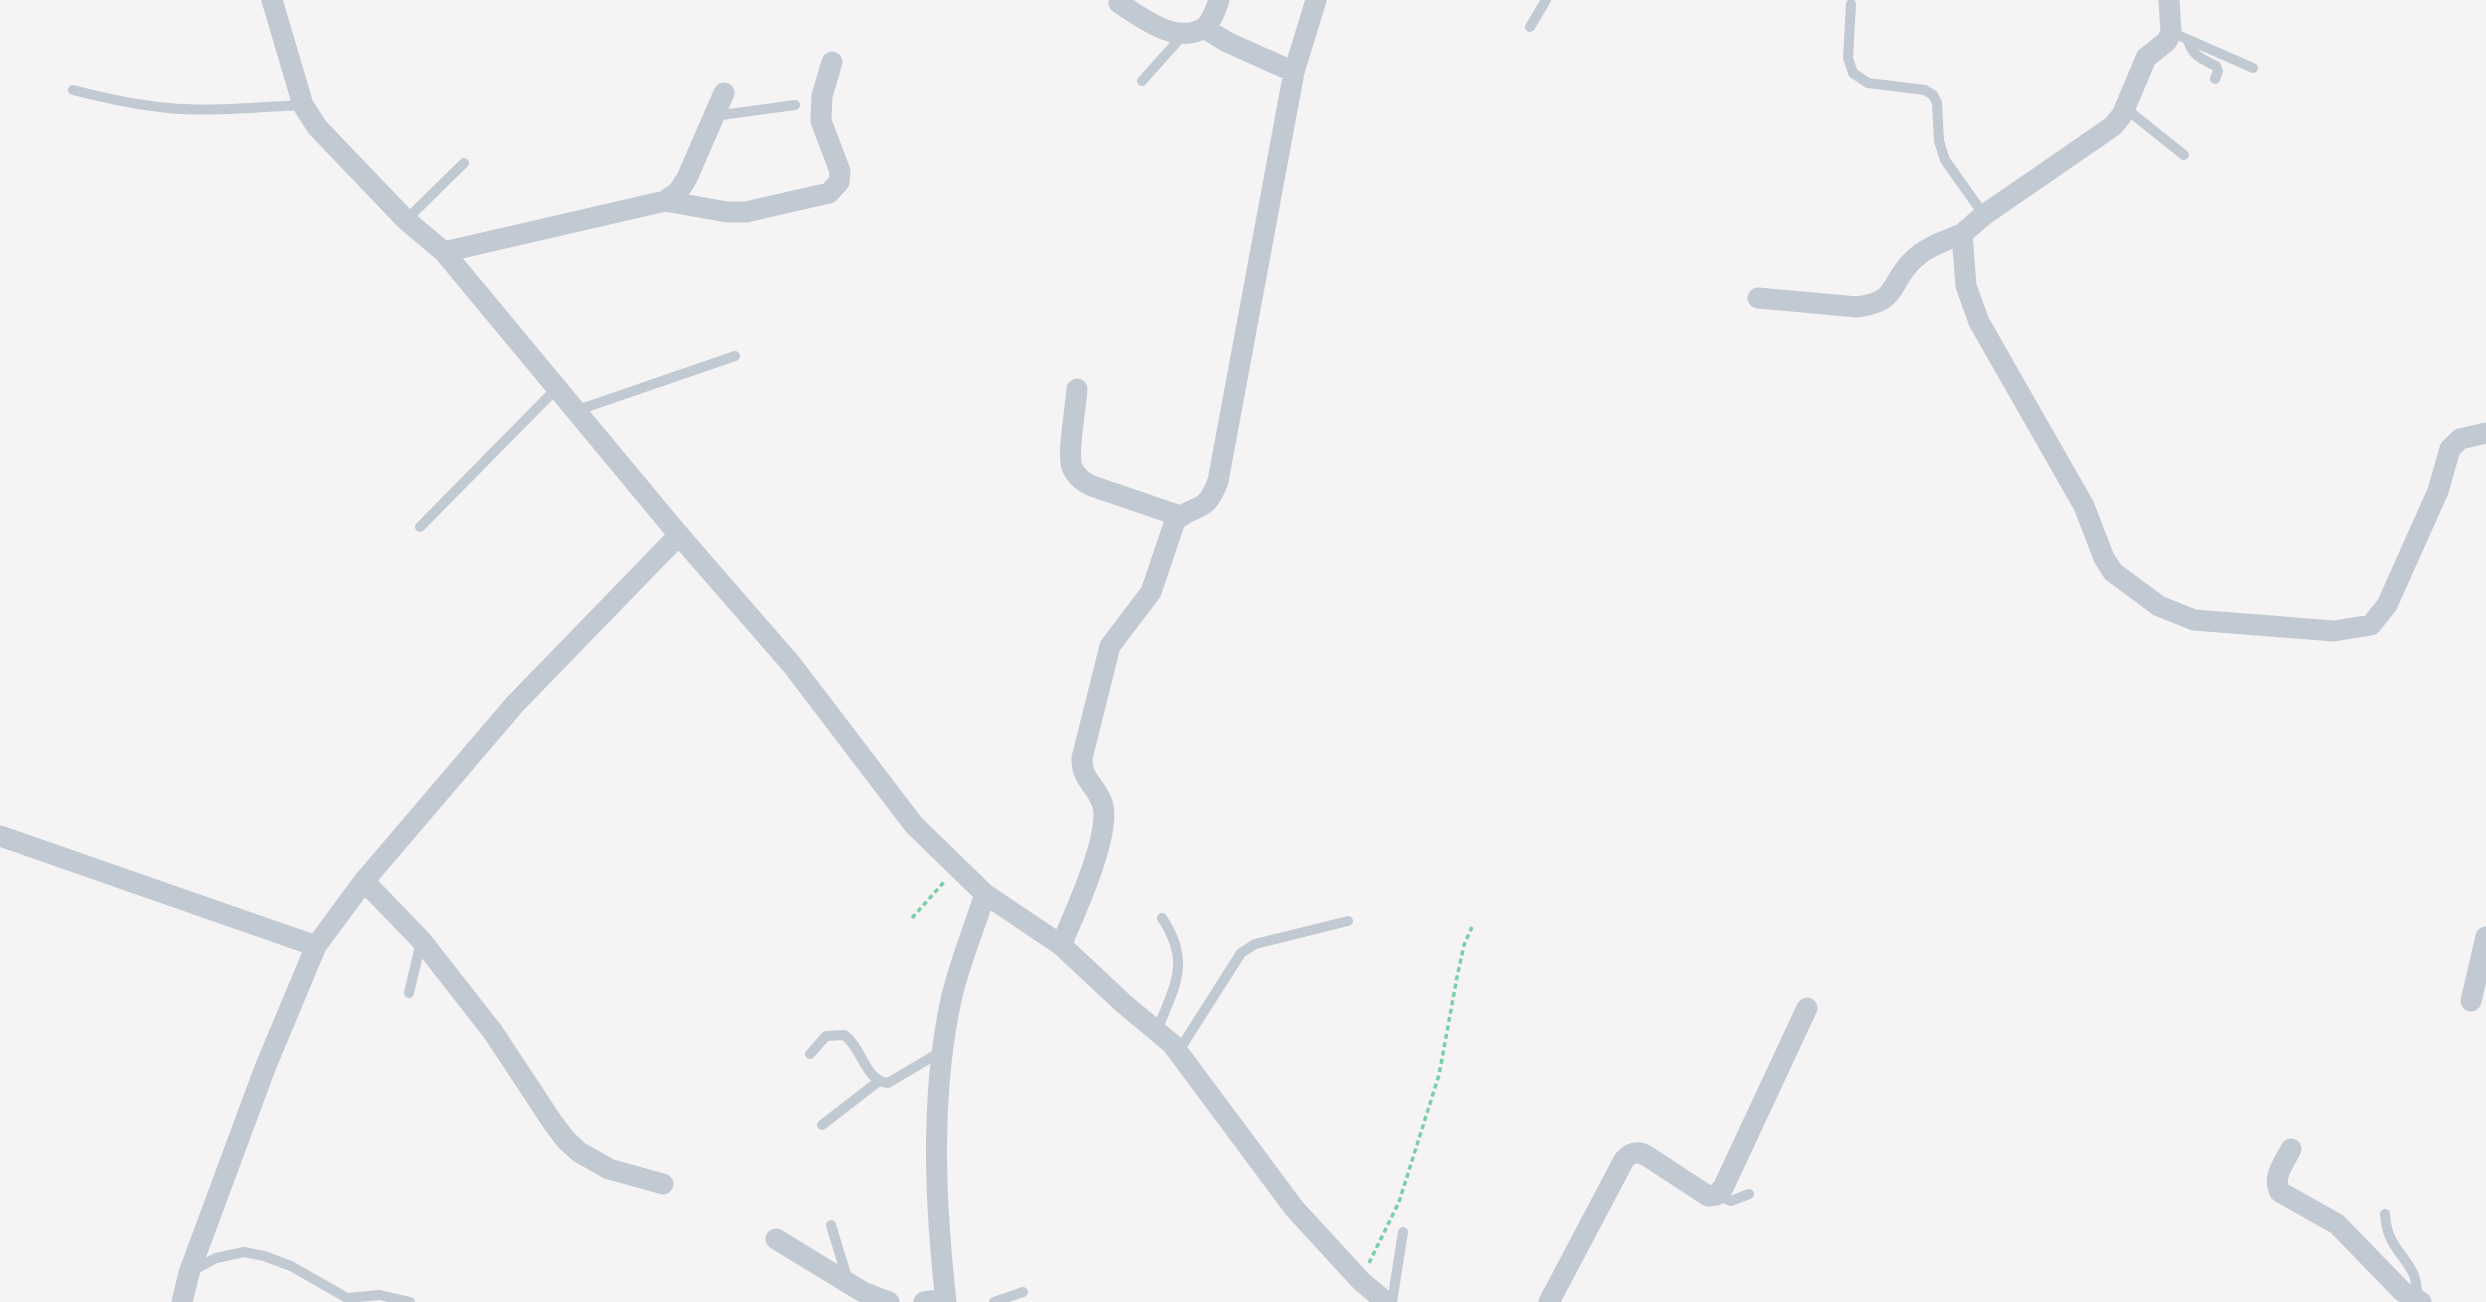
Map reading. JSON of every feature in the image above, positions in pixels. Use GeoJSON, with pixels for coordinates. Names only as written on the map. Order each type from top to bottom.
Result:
{"type":"FeatureCollection","features":[{"type":"Feature","properties":{"kind":"street"},"geometry":{"type":"LineString","coordinates":[[272,0],[303,105],[317,127],[406,220],[444,252],[679,535],[792,665],[914,825],[985,894],[1061,945],[1178,1052],[1294,1208],[1361,1281],[1386,1302]]}},
{"type":"Feature","properties":{"kind":"street"},"geometry":{"type":"LineString","coordinates":[[1194,31],[1214,15],[1219,0]]}},
{"type":"Feature","properties":{"kind":"street"},"geometry":{"type":"LineString","coordinates":[[1061,945],[1085,889],[1104,820],[1101,798],[1084,775],[1082,758],[1106,658],[1116,636],[1151,592],[1172,526],[1180,516],[1205,505],[1214,493],[1218,481],[1294,72],[1316,0]]}},
{"type":"Feature","properties":{"kind":"street"},"geometry":{"type":"LineString","coordinates":[[1758,298],[1857,307],[1872,305],[1888,296],[1906,267],[1919,254],[1962,234],[1984,215],[2113,126],[2125,108],[2146,58],[2167,41],[2180,36],[2169,0]]}},
{"type":"Feature","properties":{"kind":"street"},"geometry":{"type":"LineString","coordinates":[[1119,3],[1150,23],[1194,31],[1227,42],[1294,72]]}},
{"type":"Feature","properties":{"kind":"street"},"geometry":{"type":"LineString","coordinates":[[444,252],[665,201],[727,212],[746,212],[829,193],[839,182],[840,171],[821,121],[822,96],[832,62]]}},
{"type":"Feature","properties":{"kind":"street"},"geometry":{"type":"LineString","coordinates":[[665,201],[683,186],[724,93]]}},
{"type":"Feature","properties":{"kind":"street"},"geometry":{"type":"LineString","coordinates":[[1962,234],[1966,286],[1979,322],[2084,506],[2108,565],[2120,579],[2159,606],[2181,616],[2194,620],[2334,631],[2371,625],[2386,605],[2427,516],[2438,491],[2450,449],[2460,439],[2486,433]]}},
{"type":"Feature","properties":{"kind":"street"},"geometry":{"type":"LineString","coordinates":[[1077,389],[1070,461],[1079,478],[1092,486],[1180,516]]}},
{"type":"Feature","properties":{"kind":"street"},"geometry":{"type":"LineString","coordinates":[[182,1302],[190,1273],[265,1068],[316,946],[364,881],[515,704],[679,535]]}},
{"type":"Feature","properties":{"kind":"street"},"geometry":{"type":"LineString","coordinates":[[0,836],[316,946]]}},
{"type":"Feature","properties":{"kind":"street"},"geometry":{"type":"LineString","coordinates":[[364,881],[421,940],[493,1032],[566,1140],[579,1152],[609,1169],[663,1184]]}},
{"type":"Feature","properties":{"kind":"street"},"geometry":{"type":"LineString","coordinates":[[938,1301],[937,1105],[942,1051],[951,998],[985,894]]}},
{"type":"Feature","properties":{"kind":"street"},"geometry":{"type":"LineString","coordinates":[[2471,1001],[2486,937]]}},
{"type":"Feature","properties":{"kind":"street"},"geometry":{"type":"LineString","coordinates":[[1549,1302],[1629,1155],[1643,1153],[1703,1194],[1716,1195],[1723,1188],[1807,1008]]}},
{"type":"Feature","properties":{"kind":"street"},"geometry":{"type":"LineString","coordinates":[[2291,1149],[2278,1174],[2276,1184],[2280,1192],[2336,1224],[2402,1291],[2419,1301]]}},
{"type":"Feature","properties":{"kind":"street"},"geometry":{"type":"LineString","coordinates":[[776,1240],[849,1284],[877,1299],[889,1302]]}},
{"type":"Feature","properties":{"kind":"lane"},"geometry":{"type":"LineString","coordinates":[[1530,27],[1546,0]]}},
{"type":"Feature","properties":{"kind":"lane"},"geometry":{"type":"LineString","coordinates":[[1851,4],[1849,58],[1853,73],[1868,83],[1925,90],[1933,95],[1937,103],[1939,141],[1945,160],[1984,215]]}},
{"type":"Feature","properties":{"kind":"lane"},"geometry":{"type":"LineString","coordinates":[[1142,81],[1194,31]]}},
{"type":"Feature","properties":{"kind":"lane"},"geometry":{"type":"LineString","coordinates":[[2180,36],[2253,68]]}},
{"type":"Feature","properties":{"kind":"lane"},"geometry":{"type":"LineString","coordinates":[[2180,36],[2197,57],[2216,66],[2218,71],[2215,79]]}},
{"type":"Feature","properties":{"kind":"lane"},"geometry":{"type":"LineString","coordinates":[[73,90],[129,103],[196,110],[303,105]]}},
{"type":"Feature","properties":{"kind":"lane"},"geometry":{"type":"LineString","coordinates":[[714,116],[794,105]]}},
{"type":"Feature","properties":{"kind":"lane"},"geometry":{"type":"LineString","coordinates":[[2125,108],[2184,155]]}},
{"type":"Feature","properties":{"kind":"lane"},"geometry":{"type":"LineString","coordinates":[[406,220],[464,163]]}},
{"type":"Feature","properties":{"kind":"lane"},"geometry":{"type":"LineString","coordinates":[[575,411],[735,356]]}},
{"type":"Feature","properties":{"kind":"lane"},"geometry":{"type":"LineString","coordinates":[[420,527],[556,389]]}},
{"type":"Feature","properties":{"kind":"lane"},"geometry":{"type":"LineString","coordinates":[[1157,1031],[1179,965],[1174,936],[1162,918]]}},
{"type":"Feature","properties":{"kind":"lane"},"geometry":{"type":"LineString","coordinates":[[1178,1052],[1241,953],[1255,944],[1348,921]]}},
{"type":"Feature","properties":{"kind":"lane"},"geometry":{"type":"LineString","coordinates":[[410,993],[421,940]]}},
{"type":"Feature","properties":{"kind":"lane"},"geometry":{"type":"LineString","coordinates":[[810,1054],[826,1036],[844,1035],[853,1043],[872,1075],[879,1081],[892,1082],[942,1051]]}},
{"type":"Feature","properties":{"kind":"lane"},"geometry":{"type":"LineString","coordinates":[[822,1125],[879,1081]]}},
{"type":"Feature","properties":{"kind":"lane"},"geometry":{"type":"LineString","coordinates":[[1716,1195],[1731,1201],[1749,1194]]}},
{"type":"Feature","properties":{"kind":"lane"},"geometry":{"type":"LineString","coordinates":[[2385,1214],[2389,1240],[2415,1277],[2419,1301]]}},
{"type":"Feature","properties":{"kind":"lane"},"geometry":{"type":"LineString","coordinates":[[831,1225],[849,1284]]}},
{"type":"Feature","properties":{"kind":"lane"},"geometry":{"type":"LineString","coordinates":[[1392,1302],[1403,1232]]}},
{"type":"Feature","properties":{"kind":"lane"},"geometry":{"type":"LineString","coordinates":[[190,1273],[216,1258],[244,1252],[291,1266],[347,1298],[380,1295],[410,1302]]}},
{"type":"Feature","properties":{"kind":"lane"},"geometry":{"type":"LineString","coordinates":[[994,1302],[1023,1292]]}},
{"type":"Feature","properties":{"kind":"path"},"geometry":{"type":"LineString","coordinates":[[912,918],[958,868]]}},
{"type":"Feature","properties":{"kind":"path"},"geometry":{"type":"LineString","coordinates":[[1361,1281],[1399,1202],[1439,1075],[1464,945],[1472,927]]}}]}
